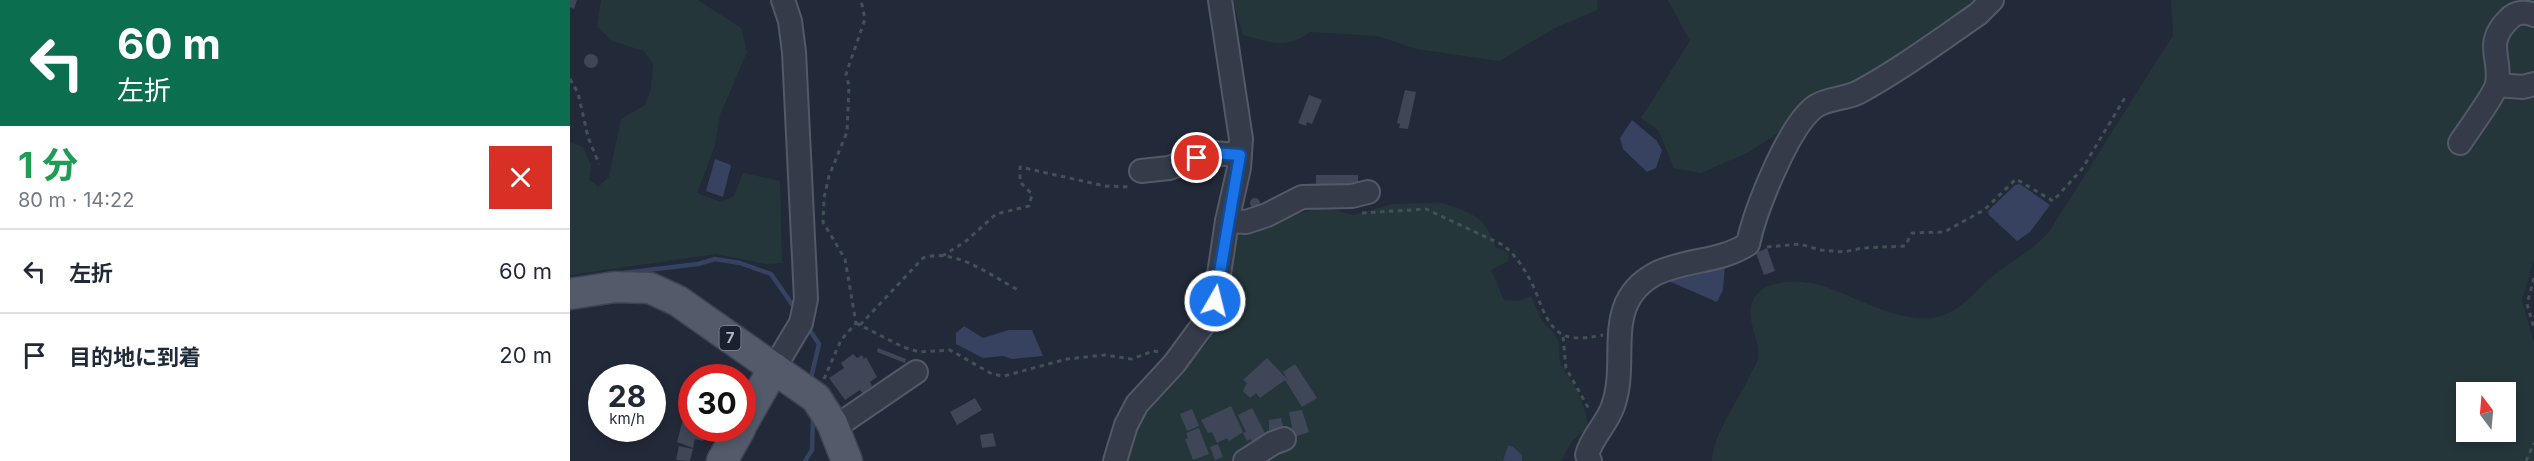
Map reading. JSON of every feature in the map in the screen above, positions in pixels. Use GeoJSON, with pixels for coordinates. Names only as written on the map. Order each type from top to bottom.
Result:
{"type":"FeatureCollection","features":[{"type":"Feature","properties":{"kind":"main road","name":"7"},"geometry":{"type":"LineString","coordinates":[[570,294],[615,287],[650,288],[678,301],[816,398],[834,428],[847,461]]}},
{"type":"Feature","properties":{"kind":"main road"},"geometry":{"type":"LineString","coordinates":[[756,400],[774,368]]}},
{"type":"Feature","properties":{"kind":"main road"},"geometry":{"type":"LineString","coordinates":[[722,461],[733,442]]}},
{"type":"Feature","properties":{"kind":"street"},"geometry":{"type":"LineString","coordinates":[[774,368],[801,323],[806,299],[795,63],[790,21],[783,0]]}},
{"type":"Feature","properties":{"kind":"street"},"geometry":{"type":"LineString","coordinates":[[1115,461],[1126,425],[1137,404],[1173,364],[1208,318],[1215,301],[1241,139],[1220,0]]}},
{"type":"Feature","properties":{"kind":"street"},"geometry":{"type":"LineString","coordinates":[[1590,461],[1587,455],[1613,408],[1617,389],[1619,331],[1626,303],[1653,275],[1690,261],[1734,253],[1748,244],[1754,215],[1803,119],[1816,106],[1856,94],[1878,81],[1978,14],[1992,0]]}},
{"type":"Feature","properties":{"kind":"street"},"geometry":{"type":"LineString","coordinates":[[2460,143],[2497,85],[2494,47],[2499,29],[2511,16],[2527,12],[2534,15]]}},
{"type":"Feature","properties":{"kind":"street"},"geometry":{"type":"LineString","coordinates":[[2497,85],[2523,87],[2534,84]]}},
{"type":"Feature","properties":{"kind":"street"},"geometry":{"type":"LineString","coordinates":[[1142,171],[1169,168],[1212,153],[1240,155]]}},
{"type":"Feature","properties":{"kind":"street"},"geometry":{"type":"LineString","coordinates":[[1227,221],[1246,222],[1267,215],[1302,197],[1352,196],[1363,202]]}},
{"type":"Feature","properties":{"kind":"street"},"geometry":{"type":"LineString","coordinates":[[834,428],[916,372]]}},
{"type":"Feature","properties":{"kind":"street"},"geometry":{"type":"LineString","coordinates":[[1245,461],[1273,442],[1284,439]]}},
{"type":"Feature","properties":{"kind":"path"},"geometry":{"type":"LineString","coordinates":[[858,324],[844,259],[823,222],[824,198],[829,176],[847,132],[849,87],[846,74],[865,20],[861,0]]}},
{"type":"Feature","properties":{"kind":"path"},"geometry":{"type":"LineString","coordinates":[[570,79],[578,93],[588,137],[599,164]]}},
{"type":"Feature","properties":{"kind":"path"},"geometry":{"type":"LineString","coordinates":[[1748,244],[1760,248],[1800,244],[1820,250],[1844,252],[1862,248],[1905,246],[1912,233],[1944,232],[1984,210],[2016,179],[2053,201],[2082,169],[2126,96]]}},
{"type":"Feature","properties":{"kind":"path"},"geometry":{"type":"LineString","coordinates":[[942,256],[965,242],[996,214],[1029,206],[1032,194],[1020,182],[1020,167],[1105,186],[1131,188],[1142,171]]}},
{"type":"Feature","properties":{"kind":"path"},"geometry":{"type":"LineString","coordinates":[[1363,202],[1365,215],[1409,208],[1426,209],[1503,245],[1514,254],[1529,279],[1544,317],[1563,336],[1566,368],[1587,402],[1598,432]]}},
{"type":"Feature","properties":{"kind":"path"},"geometry":{"type":"LineString","coordinates":[[816,398],[841,340],[923,258],[942,256],[986,269],[1018,290]]}},
{"type":"Feature","properties":{"kind":"path"},"geometry":{"type":"LineString","coordinates":[[2534,278],[2527,304],[2534,328]]}},
{"type":"Feature","properties":{"kind":"path"},"geometry":{"type":"LineString","coordinates":[[858,324],[919,352],[950,350],[992,374],[1004,376],[1084,356],[1105,355],[1132,359],[1153,351],[1162,352],[1173,364]]}},
{"type":"Feature","properties":{"kind":"path"},"geometry":{"type":"LineString","coordinates":[[1563,336],[1593,337],[1619,331]]}},
{"type":"Feature","properties":{"kind":"path"},"geometry":{"type":"LineString","coordinates":[[2526,461],[2534,443]]}},
{"type":"Feature","properties":{"kind":"shaded area"},"geometry":{"type":"Polygon","coordinates":[[[601,0],[698,0],[741,28],[747,52],[720,115],[715,145],[697,193],[721,202],[734,196],[743,173],[780,181],[782,263],[767,264],[716,254],[570,275],[570,142],[583,147],[591,165],[589,179],[598,187],[609,177],[621,119],[645,105],[651,89],[653,64],[644,51],[612,41],[597,26],[601,0]]]}},
{"type":"Feature","properties":{"kind":"shaded area"},"geometry":{"type":"Polygon","coordinates":[[[1232,0],[1598,0],[1597,10],[1555,28],[1499,61],[1417,49],[1378,36],[1310,32],[1302,38],[1286,43],[1261,40],[1243,35],[1232,0]]]}},
{"type":"Feature","properties":{"kind":"shaded area"},"geometry":{"type":"Polygon","coordinates":[[[1668,0],[1984,0],[1749,152],[1701,173],[1674,168],[1658,130],[1641,118],[1690,41],[1668,0]]]}},
{"type":"Feature","properties":{"kind":"shaded area"},"geometry":{"type":"Polygon","coordinates":[[[2171,0],[2534,0],[2534,259],[2522,300],[2534,343],[2534,461],[1712,461],[1721,429],[1757,360],[1757,344],[1750,315],[1753,300],[1759,292],[1767,287],[1788,282],[1810,283],[1896,314],[1924,319],[1937,317],[1954,310],[1969,299],[1995,274],[2029,250],[2049,232],[2173,35],[2171,0]]]}},
{"type":"Feature","properties":{"kind":"shaded area"},"geometry":{"type":"Polygon","coordinates":[[[1442,203],[1476,217],[1487,228],[1496,247],[1509,253],[1508,261],[1491,270],[1504,300],[1518,301],[1531,296],[1542,321],[1554,333],[1559,343],[1560,363],[1578,392],[1586,413],[1588,427],[1572,441],[1561,461],[1123,461],[1141,416],[1208,342],[1217,322],[1237,228],[1324,207],[1353,215],[1392,204],[1442,203]]]}},
{"type":"Feature","properties":{"kind":"water"},"geometry":{"type":"Polygon","coordinates":[[[1632,120],[1657,141],[1662,150],[1656,168],[1647,172],[1623,149],[1620,138],[1632,120]]]}},
{"type":"Feature","properties":{"kind":"water"},"geometry":{"type":"Polygon","coordinates":[[[715,159],[731,165],[723,197],[706,191],[715,159]]]}},
{"type":"Feature","properties":{"kind":"water"},"geometry":{"type":"Polygon","coordinates":[[[2020,184],[2050,205],[2030,232],[2017,241],[1989,215],[1988,211],[2015,185],[2020,184]]]}},
{"type":"Feature","properties":{"kind":"water"},"geometry":{"type":"Polygon","coordinates":[[[1725,266],[1723,290],[1717,302],[1664,279],[1725,266]]]}},
{"type":"Feature","properties":{"kind":"water"},"geometry":{"type":"Polygon","coordinates":[[[964,326],[983,338],[1009,330],[1032,330],[1043,356],[1012,359],[1003,356],[983,358],[956,344],[956,333],[964,326]]]}},
{"type":"Feature","properties":{"kind":"water"},"geometry":{"type":"Polygon","coordinates":[[[1508,446],[1512,446],[1522,455],[1522,461],[1503,461],[1508,446]]]}},
{"type":"Feature","properties":{"kind":"building"},"geometry":{"type":"Polygon","coordinates":[[[570,0],[577,0],[574,9],[570,7],[570,0]]]}},
{"type":"Feature","properties":{"kind":"building"},"geometry":{"type":"Polygon","coordinates":[[[588,54],[594,54],[598,61],[594,68],[588,68],[584,64],[584,58],[588,54]]]}},
{"type":"Feature","properties":{"kind":"building"},"geometry":{"type":"Polygon","coordinates":[[[1405,90],[1416,92],[1408,129],[1399,128],[1400,124],[1397,123],[1405,90]]]}},
{"type":"Feature","properties":{"kind":"building"},"geometry":{"type":"Polygon","coordinates":[[[1309,95],[1322,100],[1312,124],[1307,122],[1306,126],[1298,123],[1309,95]]]}},
{"type":"Feature","properties":{"kind":"building"},"geometry":{"type":"Polygon","coordinates":[[[1316,175],[1358,175],[1358,188],[1316,189],[1316,175]]]}},
{"type":"Feature","properties":{"kind":"building"},"geometry":{"type":"Polygon","coordinates":[[[1255,198],[1259,199],[1259,207],[1255,208],[1251,207],[1250,203],[1251,199],[1255,198]]]}},
{"type":"Feature","properties":{"kind":"building"},"geometry":{"type":"Polygon","coordinates":[[[1767,248],[1775,271],[1764,275],[1756,253],[1767,248]]]}},
{"type":"Feature","properties":{"kind":"building"},"geometry":{"type":"Polygon","coordinates":[[[878,348],[906,359],[905,363],[877,352],[878,348]]]}},
{"type":"Feature","properties":{"kind":"building"},"geometry":{"type":"Polygon","coordinates":[[[853,354],[857,358],[862,355],[864,359],[866,357],[877,377],[870,382],[872,386],[863,393],[860,390],[845,400],[829,378],[844,368],[841,363],[853,354]]]}},
{"type":"Feature","properties":{"kind":"building"},"geometry":{"type":"Polygon","coordinates":[[[1267,358],[1288,380],[1283,372],[1295,364],[1317,398],[1302,407],[1285,380],[1260,398],[1256,393],[1250,398],[1243,391],[1247,383],[1243,380],[1267,358]]]}},
{"type":"Feature","properties":{"kind":"building"},"geometry":{"type":"Polygon","coordinates":[[[975,398],[982,410],[957,425],[950,412],[975,398]]]}},
{"type":"Feature","properties":{"kind":"building"},"geometry":{"type":"Polygon","coordinates":[[[1231,406],[1243,432],[1229,441],[1227,438],[1217,443],[1212,432],[1208,433],[1201,420],[1231,406]]]}},
{"type":"Feature","properties":{"kind":"building"},"geometry":{"type":"Polygon","coordinates":[[[1252,408],[1267,437],[1253,444],[1251,439],[1247,441],[1243,433],[1246,432],[1238,415],[1252,408]]]}},
{"type":"Feature","properties":{"kind":"building"},"geometry":{"type":"Polygon","coordinates":[[[1192,409],[1199,426],[1187,431],[1180,414],[1192,409]]]}},
{"type":"Feature","properties":{"kind":"building"},"geometry":{"type":"Polygon","coordinates":[[[1302,410],[1309,432],[1294,437],[1289,412],[1302,410]]]}},
{"type":"Feature","properties":{"kind":"building"},"geometry":{"type":"Polygon","coordinates":[[[1281,418],[1284,429],[1274,438],[1269,431],[1269,420],[1281,418]]]}},
{"type":"Feature","properties":{"kind":"building"},"geometry":{"type":"Polygon","coordinates":[[[1199,428],[1209,454],[1193,460],[1185,439],[1188,438],[1186,433],[1199,428]]]}},
{"type":"Feature","properties":{"kind":"building"},"geometry":{"type":"Polygon","coordinates":[[[993,433],[996,446],[982,448],[980,435],[993,433]]]}},
{"type":"Feature","properties":{"kind":"building"},"geometry":{"type":"Polygon","coordinates":[[[678,438],[678,442],[694,442],[693,448],[677,442],[678,438]]]}},
{"type":"Feature","properties":{"kind":"building"},"geometry":{"type":"Polygon","coordinates":[[[1218,444],[1223,457],[1215,460],[1210,447],[1218,444]]]}},
{"type":"Feature","properties":{"kind":"building"},"geometry":{"type":"Polygon","coordinates":[[[679,446],[693,449],[690,461],[676,460],[679,446]]]}},
{"type":"Feature","properties":{"kind":"waterway"},"geometry":{"type":"LineString","coordinates":[[623,273],[698,264],[715,259],[740,263],[771,274],[796,310]]}},
{"type":"Feature","properties":{"kind":"waterway"},"geometry":{"type":"LineString","coordinates":[[807,326],[819,344],[810,382]]}},
{"type":"Feature","properties":{"kind":"waterway"},"geometry":{"type":"LineString","coordinates":[[805,461],[812,450],[813,417]]}},
{"type":"Feature","properties":{"kind":"route"},"geometry":{"type":"LineString","coordinates":[[1197,158],[1212,153],[1240,155],[1215,301]]}}]}
